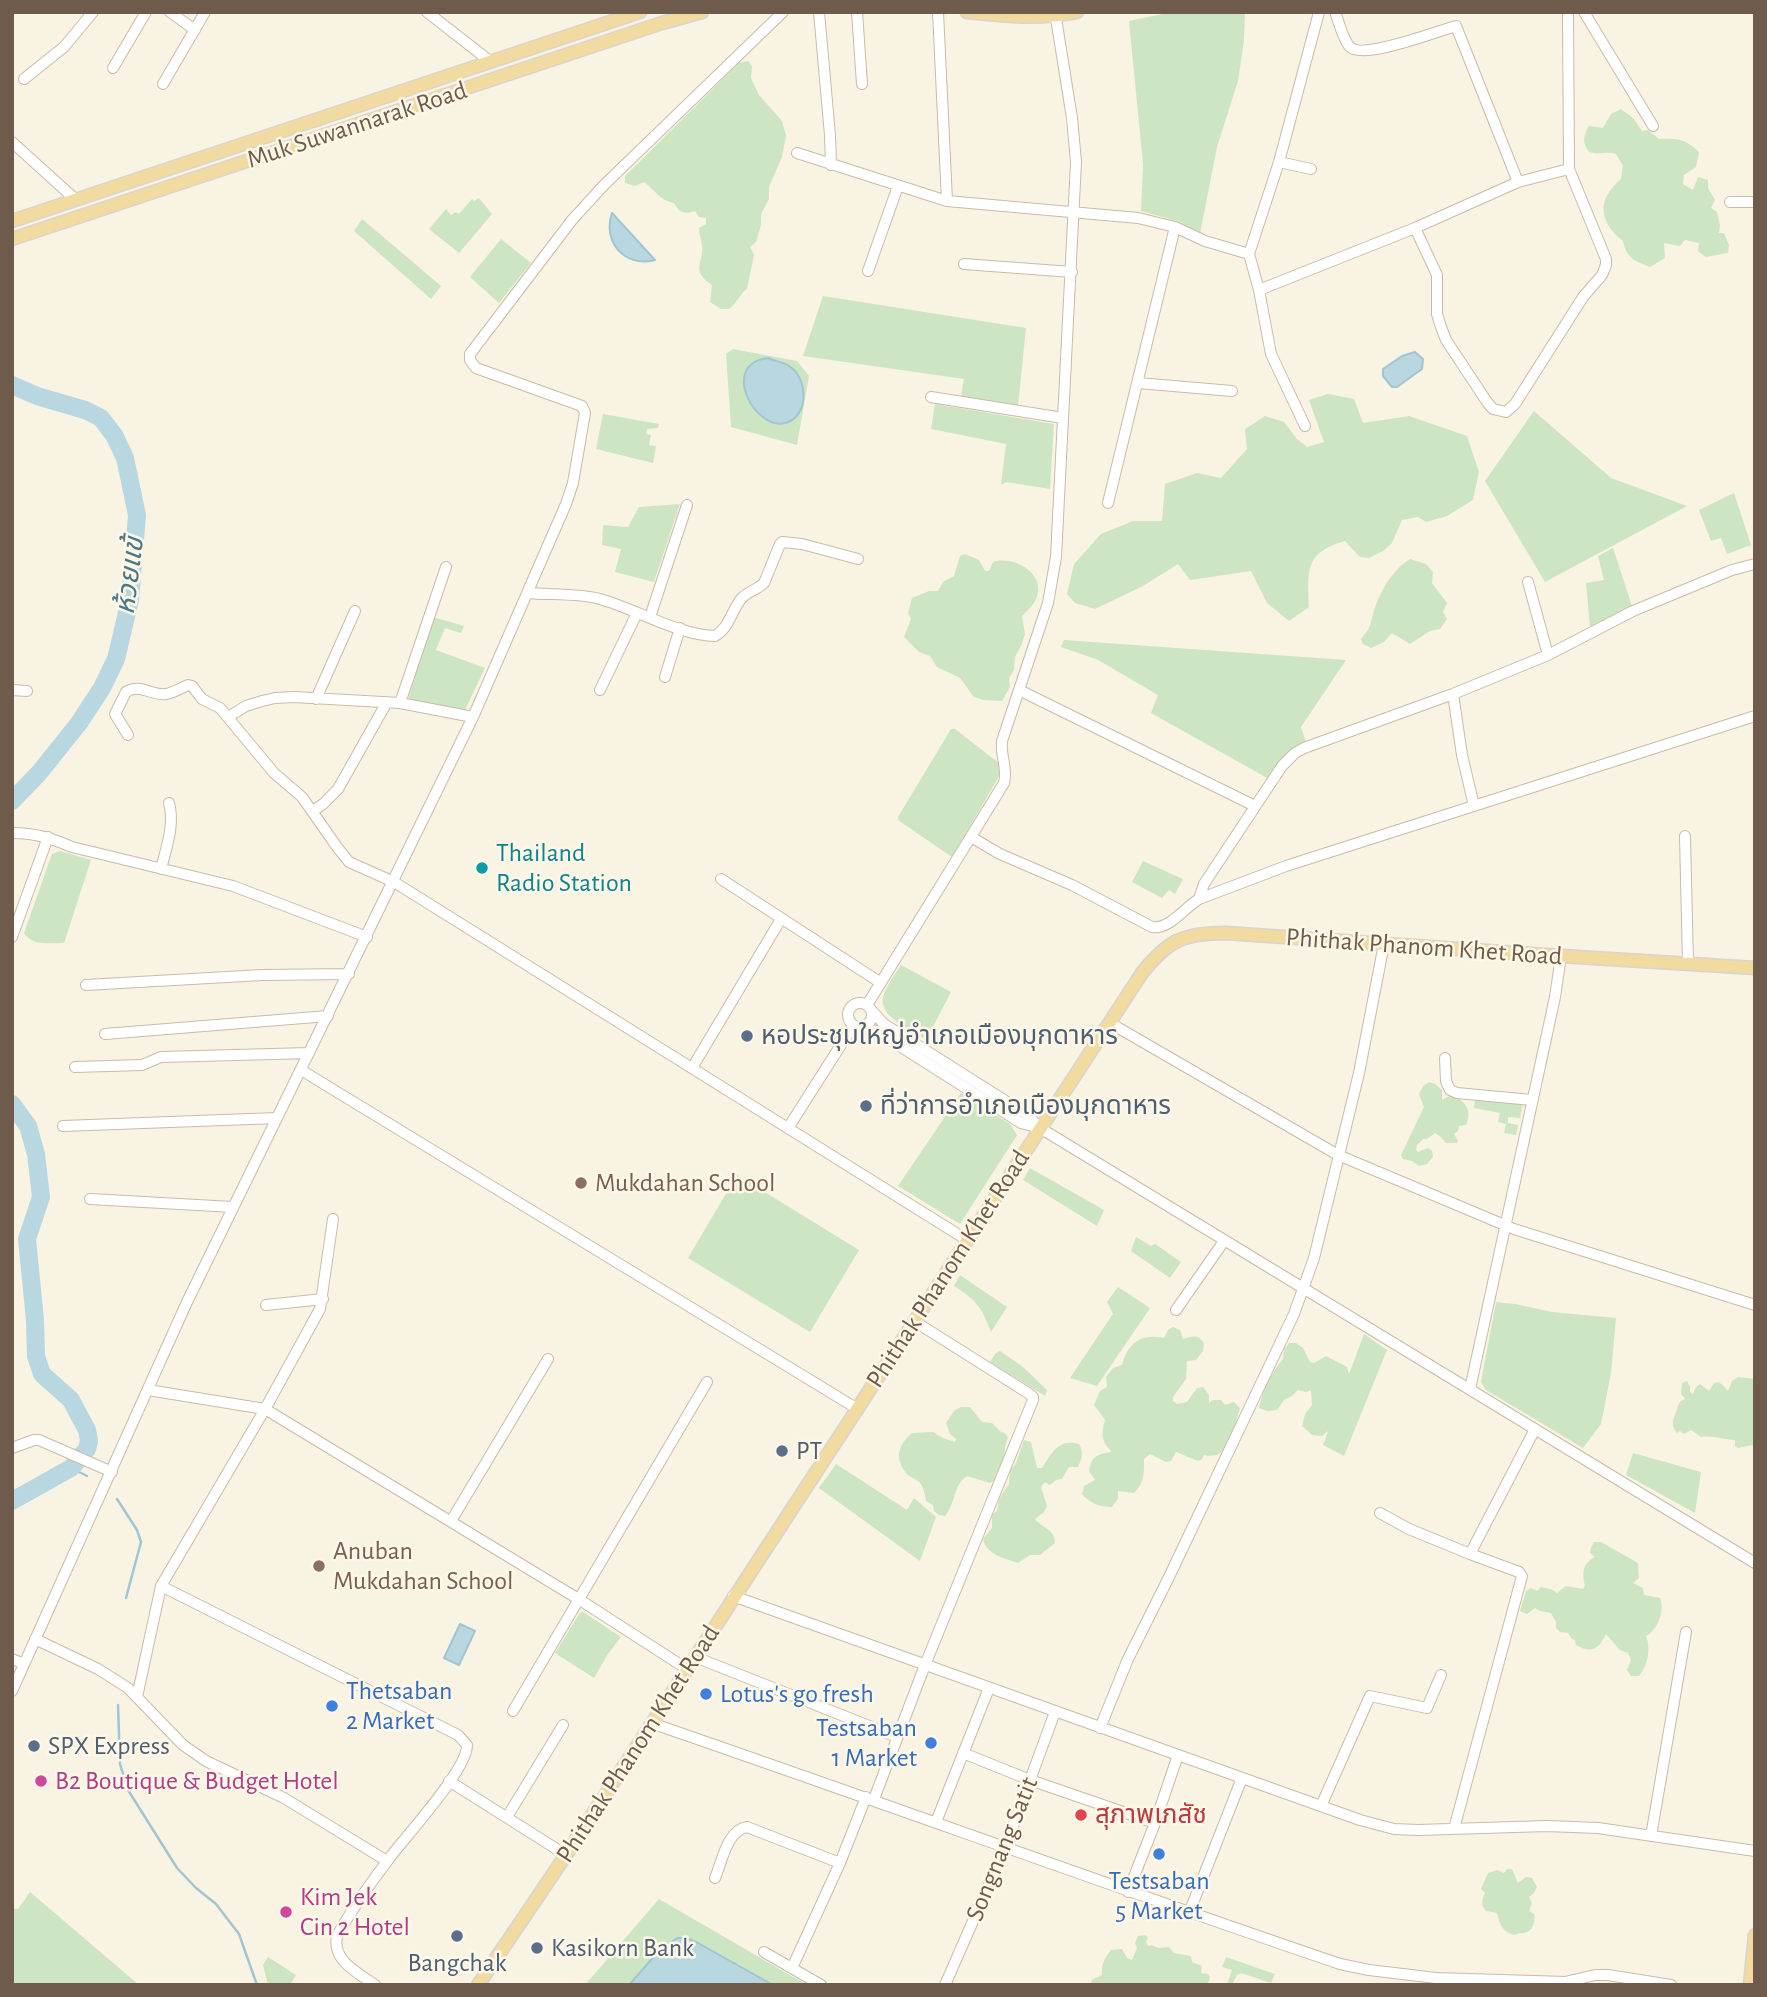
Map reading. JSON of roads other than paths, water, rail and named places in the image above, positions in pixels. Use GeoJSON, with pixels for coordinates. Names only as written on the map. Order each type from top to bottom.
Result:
{"type":"FeatureCollection","features":[{"type":"Feature","properties":{"kind":"main road","name":"Muk Suwannarak Road"},"geometry":{"type":"LineString","coordinates":[[12,221],[640,12]]}},
{"type":"Feature","properties":{"kind":"main road","name":"Muk Suwannarak Road"},"geometry":{"type":"LineString","coordinates":[[12,239],[702,12]]}},
{"type":"Feature","properties":{"kind":"main road"},"geometry":{"type":"LineString","coordinates":[[967,12],[1022,17],[1077,12]]}},
{"type":"Feature","properties":{"kind":"main road"},"geometry":{"type":"LineString","coordinates":[[524,51],[529,68]]}},
{"type":"Feature","properties":{"kind":"main road","name":"Phithak Phanom Khet Road"},"geometry":{"type":"LineString","coordinates":[[478,1985],[566,1855],[1142,973],[1166,947],[1191,935],[1226,933],[1755,968]]}},
{"type":"Feature","properties":{"kind":"main road"},"geometry":{"type":"LineString","coordinates":[[1750,1985],[1755,1935]]}},
{"type":"Feature","properties":{"kind":"street"},"geometry":{"type":"LineString","coordinates":[[23,79],[64,47],[93,12]]}},
{"type":"Feature","properties":{"kind":"street"},"geometry":{"type":"LineString","coordinates":[[113,68],[146,12]]}},
{"type":"Feature","properties":{"kind":"street"},"geometry":{"type":"LineString","coordinates":[[170,12],[195,30]]}},
{"type":"Feature","properties":{"kind":"street"},"geometry":{"type":"LineString","coordinates":[[163,84],[205,12]]}},
{"type":"Feature","properties":{"kind":"street"},"geometry":{"type":"LineString","coordinates":[[427,12],[491,62]]}},
{"type":"Feature","properties":{"kind":"street"},"geometry":{"type":"LineString","coordinates":[[12,1690],[187,1302],[473,717],[573,483],[584,410],[580,404],[476,368],[470,360],[470,354],[572,220],[783,12]]}},
{"type":"Feature","properties":{"kind":"street"},"geometry":{"type":"LineString","coordinates":[[819,12],[831,135],[831,165]]}},
{"type":"Feature","properties":{"kind":"street"},"geometry":{"type":"LineString","coordinates":[[857,12],[862,84]]}},
{"type":"Feature","properties":{"kind":"street"},"geometry":{"type":"LineString","coordinates":[[938,12],[947,201]]}},
{"type":"Feature","properties":{"kind":"street"},"geometry":{"type":"LineString","coordinates":[[1305,426],[1270,354],[1259,290],[1249,254],[1279,162],[1319,12]]}},
{"type":"Feature","properties":{"kind":"street"},"geometry":{"type":"LineString","coordinates":[[1335,12],[1349,46],[1360,51],[1380,49],[1456,26],[1518,183]]}},
{"type":"Feature","properties":{"kind":"street"},"geometry":{"type":"LineString","coordinates":[[1415,228],[1437,275],[1437,314],[1447,340],[1487,402],[1493,409],[1506,412],[1515,404],[1583,297],[1602,275],[1606,265],[1569,169],[1568,12]]}},
{"type":"Feature","properties":{"kind":"street"},"geometry":{"type":"LineString","coordinates":[[1584,12],[1653,126]]}},
{"type":"Feature","properties":{"kind":"street"},"geometry":{"type":"LineString","coordinates":[[788,1128],[857,1027],[869,1024],[873,1016],[870,1008],[881,983],[1007,774],[1000,750],[1002,740],[1048,603],[1055,573],[1076,162],[1056,14]]}},
{"type":"Feature","properties":{"kind":"street"},"geometry":{"type":"LineString","coordinates":[[12,142],[76,200]]}},
{"type":"Feature","properties":{"kind":"street"},"geometry":{"type":"LineString","coordinates":[[797,153],[947,201],[1138,218],[1249,254]]}},
{"type":"Feature","properties":{"kind":"street"},"geometry":{"type":"LineString","coordinates":[[1279,162],[1311,169]]}},
{"type":"Feature","properties":{"kind":"street"},"geometry":{"type":"LineString","coordinates":[[1259,290],[1415,228],[1518,183],[1569,169]]}},
{"type":"Feature","properties":{"kind":"street"},"geometry":{"type":"LineString","coordinates":[[868,271],[898,186]]}},
{"type":"Feature","properties":{"kind":"street"},"geometry":{"type":"LineString","coordinates":[[1730,202],[1755,202]]}},
{"type":"Feature","properties":{"kind":"street"},"geometry":{"type":"LineString","coordinates":[[1108,503],[1175,228]]}},
{"type":"Feature","properties":{"kind":"street"},"geometry":{"type":"LineString","coordinates":[[964,264],[1072,272]]}},
{"type":"Feature","properties":{"kind":"street"},"geometry":{"type":"LineString","coordinates":[[1138,383],[1232,390]]}},
{"type":"Feature","properties":{"kind":"street"},"geometry":{"type":"LineString","coordinates":[[932,397],[1063,418]]}},
{"type":"Feature","properties":{"kind":"street"},"geometry":{"type":"LineString","coordinates":[[650,617],[687,505]]}},
{"type":"Feature","properties":{"kind":"street"},"geometry":{"type":"LineString","coordinates":[[528,593],[598,598],[680,628],[715,636],[721,633],[743,597],[764,583],[782,542],[802,544],[858,559]]}},
{"type":"Feature","properties":{"kind":"street"},"geometry":{"type":"LineString","coordinates":[[1199,899],[1204,884],[1282,766],[1295,752],[1548,656],[1633,611],[1732,569],[1755,564]]}},
{"type":"Feature","properties":{"kind":"street"},"geometry":{"type":"LineString","coordinates":[[400,703],[446,567]]}},
{"type":"Feature","properties":{"kind":"street"},"geometry":{"type":"LineString","coordinates":[[1528,582],[1548,656]]}},
{"type":"Feature","properties":{"kind":"street"},"geometry":{"type":"LineString","coordinates":[[316,699],[355,611]]}},
{"type":"Feature","properties":{"kind":"street"},"geometry":{"type":"LineString","coordinates":[[600,690],[637,613]]}},
{"type":"Feature","properties":{"kind":"street"},"geometry":{"type":"LineString","coordinates":[[665,677],[680,628]]}},
{"type":"Feature","properties":{"kind":"street"},"geometry":{"type":"LineString","coordinates":[[128,735],[115,713],[126,692],[133,688],[167,694],[190,685],[202,699],[220,708],[274,773],[302,797],[349,862],[394,882],[967,1240]]}},
{"type":"Feature","properties":{"kind":"street"},"geometry":{"type":"LineString","coordinates":[[12,690],[27,691]]}},
{"type":"Feature","properties":{"kind":"street"},"geometry":{"type":"LineString","coordinates":[[1019,690],[1255,806]]}},
{"type":"Feature","properties":{"kind":"street"},"geometry":{"type":"LineString","coordinates":[[1453,694],[1462,755],[1474,806]]}},
{"type":"Feature","properties":{"kind":"street"},"geometry":{"type":"LineString","coordinates":[[228,717],[246,706],[275,698],[400,703],[473,717]]}},
{"type":"Feature","properties":{"kind":"street"},"geometry":{"type":"LineString","coordinates":[[313,811],[338,789],[387,702]]}},
{"type":"Feature","properties":{"kind":"street"},"geometry":{"type":"LineString","coordinates":[[971,837],[1000,854],[1072,885],[1155,928],[1166,925],[1199,899],[1286,866],[1755,716]]}},
{"type":"Feature","properties":{"kind":"street"},"geometry":{"type":"LineString","coordinates":[[161,869],[172,822],[169,803]]}},
{"type":"Feature","properties":{"kind":"street"},"geometry":{"type":"LineString","coordinates":[[12,833],[33,833],[72,848],[233,886],[367,937]]}},
{"type":"Feature","properties":{"kind":"street"},"geometry":{"type":"LineString","coordinates":[[1685,836],[1688,964]]}},
{"type":"Feature","properties":{"kind":"street"},"geometry":{"type":"LineString","coordinates":[[12,937],[48,837]]}},
{"type":"Feature","properties":{"kind":"street"},"geometry":{"type":"LineString","coordinates":[[721,879],[881,983]]}},
{"type":"Feature","properties":{"kind":"street"},"geometry":{"type":"LineString","coordinates":[[692,1068],[781,919]]}},
{"type":"Feature","properties":{"kind":"street"},"geometry":{"type":"LineString","coordinates":[[1100,1728],[1128,1659],[1304,1289],[1359,1073],[1384,944]]}},
{"type":"Feature","properties":{"kind":"street"},"geometry":{"type":"LineString","coordinates":[[1470,1389],[1555,997],[1561,957]]}},
{"type":"Feature","properties":{"kind":"street"},"geometry":{"type":"LineString","coordinates":[[86,985],[262,975],[349,974]]}},
{"type":"Feature","properties":{"kind":"street"},"geometry":{"type":"LineString","coordinates":[[1040,1128],[1021,1122],[876,1031],[857,1027],[848,1019],[850,1008],[856,1003],[870,1008],[884,1024],[1026,1114],[1040,1128],[1755,1563]]}},
{"type":"Feature","properties":{"kind":"street"},"geometry":{"type":"LineString","coordinates":[[105,1034],[328,1016]]}},
{"type":"Feature","properties":{"kind":"street"},"geometry":{"type":"LineString","coordinates":[[1110,1023],[1338,1155],[1505,1226],[1755,1305]]}},
{"type":"Feature","properties":{"kind":"street"},"geometry":{"type":"LineString","coordinates":[[75,1068],[142,1065],[161,1058],[309,1053]]}},
{"type":"Feature","properties":{"kind":"street"},"geometry":{"type":"LineString","coordinates":[[1445,1058],[1446,1081],[1450,1090],[1457,1093],[1532,1100]]}},
{"type":"Feature","properties":{"kind":"street"},"geometry":{"type":"LineString","coordinates":[[301,1070],[856,1408]]}},
{"type":"Feature","properties":{"kind":"street"},"geometry":{"type":"LineString","coordinates":[[63,1126],[277,1118]]}},
{"type":"Feature","properties":{"kind":"street"},"geometry":{"type":"LineString","coordinates":[[90,1199],[233,1207]]}},
{"type":"Feature","properties":{"kind":"street"},"geometry":{"type":"LineString","coordinates":[[137,1697],[161,1586],[320,1310],[333,1219]]}},
{"type":"Feature","properties":{"kind":"street"},"geometry":{"type":"LineString","coordinates":[[1176,1310],[1224,1241]]}},
{"type":"Feature","properties":{"kind":"street"},"geometry":{"type":"LineString","coordinates":[[266,1305],[323,1299]]}},
{"type":"Feature","properties":{"kind":"street"},"geometry":{"type":"LineString","coordinates":[[792,1968],[897,1737],[1032,1404],[1033,1397],[914,1321]]}},
{"type":"Feature","properties":{"kind":"street"},"geometry":{"type":"LineString","coordinates":[[451,1521],[548,1359]]}},
{"type":"Feature","properties":{"kind":"street"},"geometry":{"type":"LineString","coordinates":[[513,1712],[707,1382]]}},
{"type":"Feature","properties":{"kind":"street"},"geometry":{"type":"LineString","coordinates":[[148,1390],[265,1409],[451,1521],[687,1669]]}},
{"type":"Feature","properties":{"kind":"street"},"geometry":{"type":"LineString","coordinates":[[1470,1554],[1535,1429]]}},
{"type":"Feature","properties":{"kind":"street"},"geometry":{"type":"LineString","coordinates":[[12,1448],[34,1440],[45,1442],[112,1472]]}},
{"type":"Feature","properties":{"kind":"street"},"geometry":{"type":"LineString","coordinates":[[1380,1513],[1409,1529],[1519,1572],[1522,1576],[1454,1829]]}},
{"type":"Feature","properties":{"kind":"street"},"geometry":{"type":"LineString","coordinates":[[161,1586],[458,1735],[467,1745],[464,1760],[449,1782],[387,1861],[340,1930],[335,1944],[340,1958],[375,1985]]}},
{"type":"Feature","properties":{"kind":"street"},"geometry":{"type":"LineString","coordinates":[[733,1597],[1360,1820],[1394,1829],[1547,1826],[1598,1828],[1755,1851]]}},
{"type":"Feature","properties":{"kind":"street"},"geometry":{"type":"LineString","coordinates":[[1651,1836],[1686,1632]]}},
{"type":"Feature","properties":{"kind":"street"},"geometry":{"type":"LineString","coordinates":[[35,1639],[98,1669],[128,1688],[183,1745],[206,1761],[284,1798],[387,1861]]}},
{"type":"Feature","properties":{"kind":"street"},"geometry":{"type":"LineString","coordinates":[[695,1657],[897,1737]]}},
{"type":"Feature","properties":{"kind":"street"},"geometry":{"type":"LineString","coordinates":[[12,1659],[24,1664]]}},
{"type":"Feature","properties":{"kind":"street"},"geometry":{"type":"LineString","coordinates":[[1321,1806],[1370,1696],[1427,1708],[1441,1675]]}},
{"type":"Feature","properties":{"kind":"street"},"geometry":{"type":"LineString","coordinates":[[936,1822],[989,1688]]}},
{"type":"Feature","properties":{"kind":"street","name":"Songnang Satit"},"geometry":{"type":"LineString","coordinates":[[945,1985],[1005,1848],[1055,1712]]}},
{"type":"Feature","properties":{"kind":"street"},"geometry":{"type":"LineString","coordinates":[[651,1723],[1340,1964],[1436,1978],[1565,1982],[1608,1975],[1671,1985]]}},
{"type":"Feature","properties":{"kind":"street"},"geometry":{"type":"LineString","coordinates":[[507,1817],[563,1725]]}},
{"type":"Feature","properties":{"kind":"street"},"geometry":{"type":"LineString","coordinates":[[963,1754],[1155,1823]]}},
{"type":"Feature","properties":{"kind":"street"},"geometry":{"type":"LineString","coordinates":[[1128,1892],[1178,1755]]}},
{"type":"Feature","properties":{"kind":"street"},"geometry":{"type":"LineString","coordinates":[[1189,1913],[1242,1778]]}},
{"type":"Feature","properties":{"kind":"street"},"geometry":{"type":"LineString","coordinates":[[449,1782],[566,1855]]}},
{"type":"Feature","properties":{"kind":"street"},"geometry":{"type":"LineString","coordinates":[[715,1878],[732,1836],[740,1828],[747,1827],[840,1863]]}},
{"type":"Feature","properties":{"kind":"street"},"geometry":{"type":"LineString","coordinates":[[764,1952],[821,1985]]}},
{"type":"Feature","properties":{"kind":"water"},"geometry":{"type":"Polygon","coordinates":[[[612,213],[655,260],[634,260],[618,250],[610,234],[612,213]]]}},
{"type":"Feature","properties":{"kind":"water"},"geometry":{"type":"Polygon","coordinates":[[[1415,352],[1423,359],[1422,369],[1397,387],[1392,387],[1383,376],[1383,369],[1402,356],[1415,352]]]}},
{"type":"Feature","properties":{"kind":"water"},"geometry":{"type":"Polygon","coordinates":[[[768,358],[789,366],[795,371],[803,387],[804,396],[799,413],[785,423],[774,423],[763,417],[747,396],[744,383],[746,372],[753,363],[768,358]]]}},
{"type":"Feature","properties":{"kind":"water"},"geometry":{"type":"Polygon","coordinates":[[[460,1624],[475,1631],[459,1665],[444,1658],[460,1624]]]}},
{"type":"Feature","properties":{"kind":"water"},"geometry":{"type":"Polygon","coordinates":[[[677,1938],[698,1943],[773,1985],[629,1985],[658,1952],[677,1938]]]}},
{"type":"Feature","properties":{"kind":"waterway","name":"ห้วยแข้"},"geometry":{"type":"LineString","coordinates":[[12,385],[101,418],[114,435],[125,458],[137,515],[130,600],[116,659],[102,688],[79,723],[39,773],[12,801]]}},
{"type":"Feature","properties":{"kind":"waterway","name":"ห้วยแข้"},"geometry":{"type":"LineString","coordinates":[[12,1104],[28,1126],[36,1154],[41,1197],[27,1239],[36,1356],[42,1374],[71,1400],[87,1430],[89,1441],[87,1449],[71,1468],[12,1501]]}},
{"type":"Feature","properties":{"kind":"waterway"},"geometry":{"type":"LineString","coordinates":[[71,1468],[87,1476]]}},
{"type":"Feature","properties":{"kind":"waterway"},"geometry":{"type":"LineString","coordinates":[[117,1499],[137,1530],[141,1542],[126,1598]]}},
{"type":"Feature","properties":{"kind":"waterway"},"geometry":{"type":"LineString","coordinates":[[118,1705],[120,1764],[128,1790],[177,1868],[216,1904],[239,1934],[257,1985]]}},
{"type":"Feature","properties":{"kind":"place","name":"Thailand Radio Station"},"geometry":{"type":"Point","coordinates":[482,868]}},
{"type":"Feature","properties":{"kind":"place","name":"หอประชุมใหญ่อำเภอเมืองมุกดาหาร"},"geometry":{"type":"Point","coordinates":[747,1036]}},
{"type":"Feature","properties":{"kind":"place","name":"ที่ว่าการอำเภอเมืองมุกดาหาร"},"geometry":{"type":"Point","coordinates":[866,1106]}},
{"type":"Feature","properties":{"kind":"place","name":"Mukdahan School"},"geometry":{"type":"Point","coordinates":[581,1183]}},
{"type":"Feature","properties":{"kind":"place","name":"PT"},"geometry":{"type":"Point","coordinates":[782,1451]}},
{"type":"Feature","properties":{"kind":"place","name":"Anuban Mukdahan School"},"geometry":{"type":"Point","coordinates":[319,1566]}},
{"type":"Feature","properties":{"kind":"place","name":"Lotus's go fresh"},"geometry":{"type":"Point","coordinates":[706,1694]}},
{"type":"Feature","properties":{"kind":"place","name":"Thetsaban 2 Market"},"geometry":{"type":"Point","coordinates":[332,1706]}},
{"type":"Feature","properties":{"kind":"place","name":"Testsaban 1 Market"},"geometry":{"type":"Point","coordinates":[931,1743]}},
{"type":"Feature","properties":{"kind":"place","name":"SPX Express"},"geometry":{"type":"Point","coordinates":[34,1746]}},
{"type":"Feature","properties":{"kind":"place","name":"B2 Boutique & Budget Hotel"},"geometry":{"type":"Point","coordinates":[41,1781]}},
{"type":"Feature","properties":{"kind":"place","name":"สุภาพเภสัช"},"geometry":{"type":"Point","coordinates":[1081,1815]}},
{"type":"Feature","properties":{"kind":"place","name":"Testsaban 5 Market"},"geometry":{"type":"Point","coordinates":[1159,1854]}},
{"type":"Feature","properties":{"kind":"place","name":"Kim Jek Cin 2 Hotel"},"geometry":{"type":"Point","coordinates":[286,1912]}},
{"type":"Feature","properties":{"kind":"place","name":"Bangchak"},"geometry":{"type":"Point","coordinates":[457,1936]}},
{"type":"Feature","properties":{"kind":"place","name":"Kasikorn Bank"},"geometry":{"type":"Point","coordinates":[537,1948]}}]}
